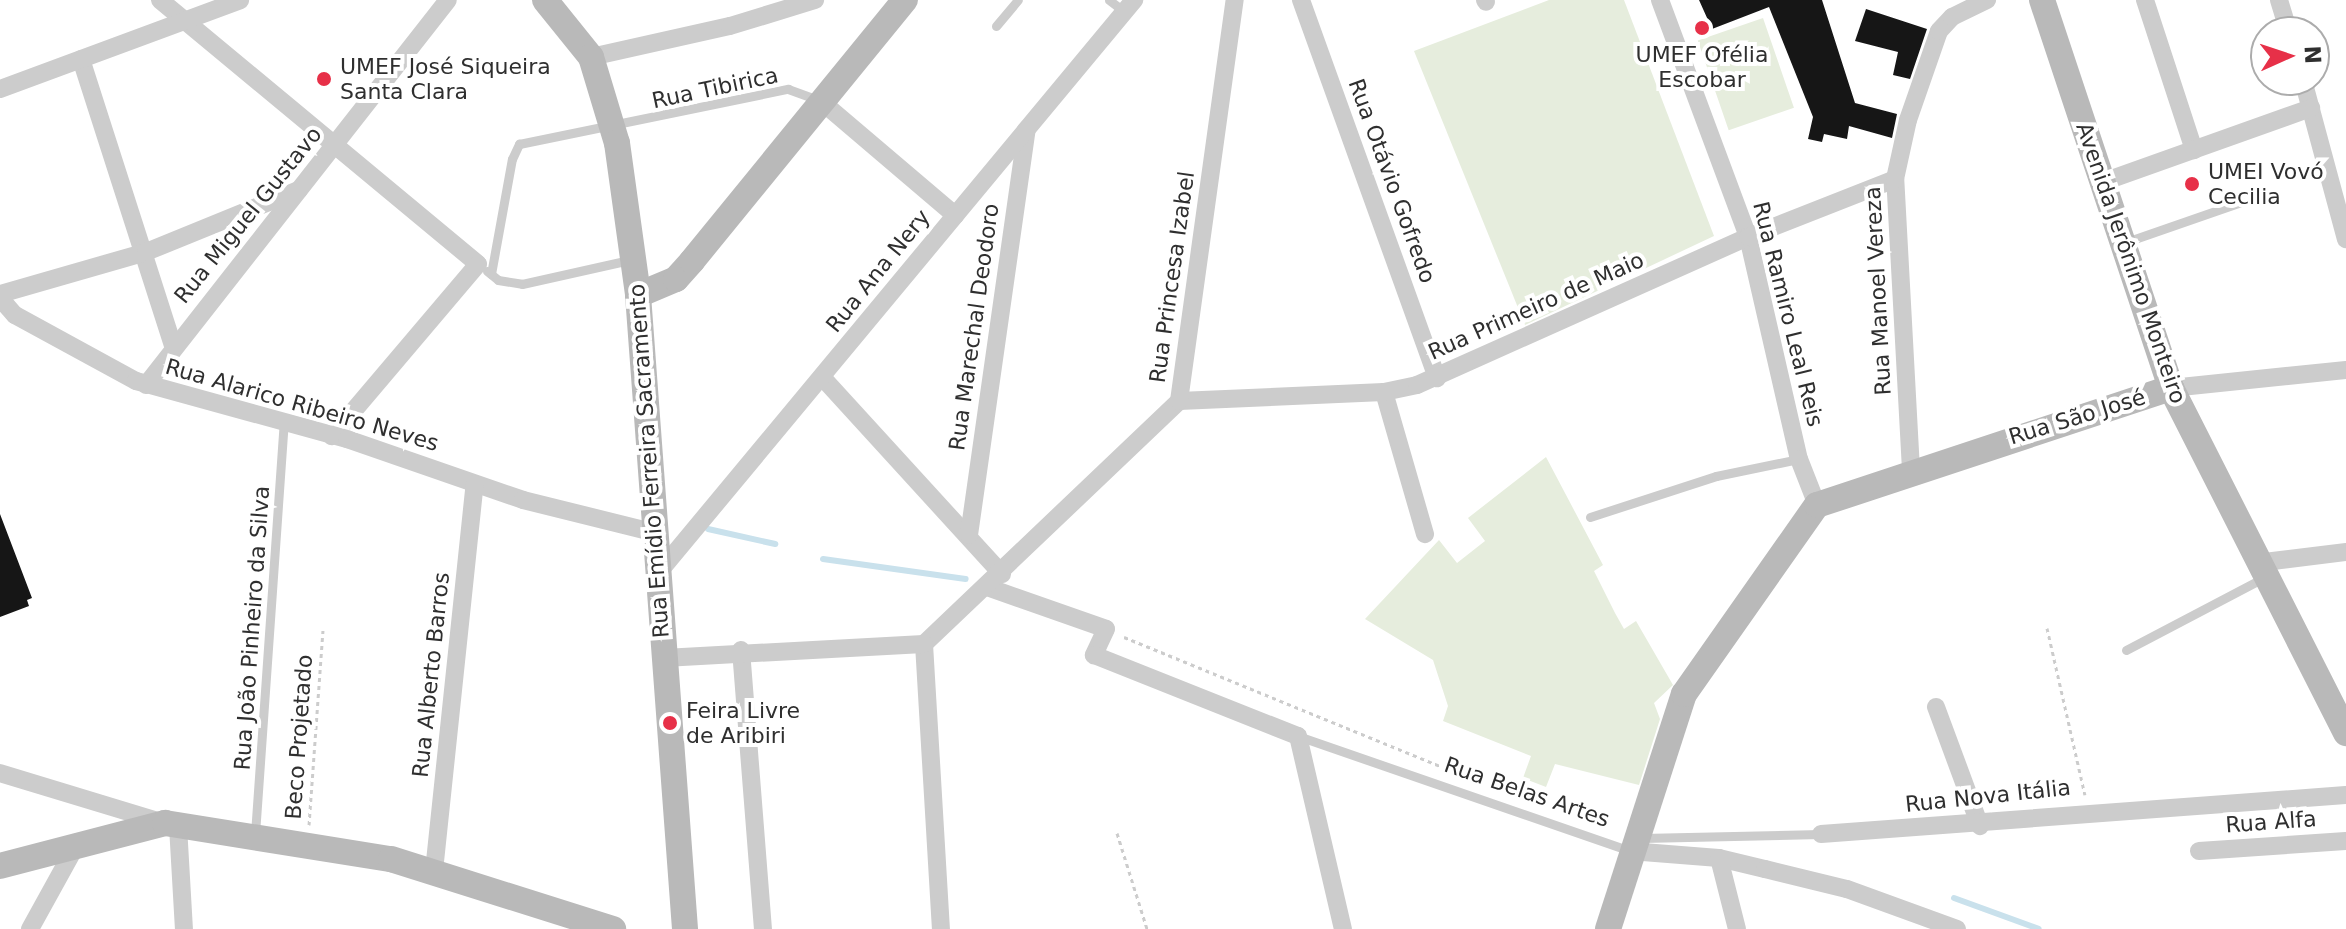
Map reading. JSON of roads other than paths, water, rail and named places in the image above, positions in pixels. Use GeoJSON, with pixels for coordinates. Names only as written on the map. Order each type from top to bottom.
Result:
{"type":"FeatureCollection","features":[{"type":"Feature","properties":{"kind":"street"},"geometry":{"type":"LineString","coordinates":[[160,0],[334,149],[484,269],[332,436]]}},
{"type":"Feature","properties":{"kind":"street"},"geometry":{"type":"LineString","coordinates":[[0,89],[240,0]]}},
{"type":"Feature","properties":{"kind":"street","name":"Rua Miguel Gustavo"},"geometry":{"type":"LineString","coordinates":[[146,385],[173,345],[334,149],[448,0]]}},
{"type":"Feature","properties":{"kind":"street"},"geometry":{"type":"LineString","coordinates":[[591,57],[730,26],[815,0]]}},
{"type":"Feature","properties":{"kind":"street"},"geometry":{"type":"LineString","coordinates":[[638,295],[676,279],[905,0]]}},
{"type":"Feature","properties":{"kind":"street","name":"Rua Princesa Izabel"},"geometry":{"type":"LineString","coordinates":[[924,644],[1002,574],[1179,401],[1235,0]]}},
{"type":"Feature","properties":{"kind":"street","name":"Rua Otávio Gofredo"},"geometry":{"type":"LineString","coordinates":[[1301,0],[1437,378]]}},
{"type":"Feature","properties":{"kind":"street","name":"Rua Ramiro Leal Reis"},"geometry":{"type":"LineString","coordinates":[[1660,0],[1748,237],[1799,459],[1817,505]]}},
{"type":"Feature","properties":{"kind":"street","name":"Rua Manoel Vereza"},"geometry":{"type":"LineString","coordinates":[[1911,470],[1895,179],[1908,120],[1939,31],[1960,11],[1987,0]]}},
{"type":"Feature","properties":{"kind":"street","name":"Avenida Jerônimo Monteiro"},"geometry":{"type":"LineString","coordinates":[[2042,0],[2171,388],[2259,570],[2346,732]]}},
{"type":"Feature","properties":{"kind":"street"},"geometry":{"type":"LineString","coordinates":[[2145,0],[2194,150]]}},
{"type":"Feature","properties":{"kind":"street","name":"Rua Emídio Ferreira Sacramento"},"geometry":{"type":"LineString","coordinates":[[552,3],[591,57],[614,128],[633,259],[685,929]]}},
{"type":"Feature","properties":{"kind":"street","name":"Rua Ana Nery"},"geometry":{"type":"LineString","coordinates":[[659,572],[1027,126],[1130,6]]}},
{"type":"Feature","properties":{"kind":"street"},"geometry":{"type":"LineString","coordinates":[[81,59],[146,252],[173,345]]}},
{"type":"Feature","properties":{"kind":"street"},"geometry":{"type":"LineString","coordinates":[[2308,96],[2346,239]]}},
{"type":"Feature","properties":{"kind":"street"},"geometry":{"type":"LineString","coordinates":[[822,102],[955,215]]}},
{"type":"Feature","properties":{"kind":"street"},"geometry":{"type":"LineString","coordinates":[[2103,182],[2311,108]]}},
{"type":"Feature","properties":{"kind":"street","name":"Rua Marechal Deodoro"},"geometry":{"type":"LineString","coordinates":[[969,535],[1027,126]]}},
{"type":"Feature","properties":{"kind":"street","name":"Rua Primeiro de Maio"},"geometry":{"type":"LineString","coordinates":[[1179,401],[1384,392],[1437,378],[1748,237],[1895,179]]}},
{"type":"Feature","properties":{"kind":"street"},"geometry":{"type":"LineString","coordinates":[[0,296],[146,252],[301,189]]}},
{"type":"Feature","properties":{"kind":"street","name":"Rua Alarico Ribeiro Neves"},"geometry":{"type":"LineString","coordinates":[[0,296],[15,315],[146,385],[332,436],[475,484],[656,533]]}},
{"type":"Feature","properties":{"kind":"street","name":"Rua São José"},"geometry":{"type":"LineString","coordinates":[[1817,505],[1911,470],[2171,388],[2346,370]]}},
{"type":"Feature","properties":{"kind":"street"},"geometry":{"type":"LineString","coordinates":[[822,377],[1002,574]]}},
{"type":"Feature","properties":{"kind":"street"},"geometry":{"type":"LineString","coordinates":[[1384,392],[1425,534]]}},
{"type":"Feature","properties":{"kind":"street","name":"Rua Alberto Barros"},"geometry":{"type":"LineString","coordinates":[[434,871],[475,484]]}},
{"type":"Feature","properties":{"kind":"street"},"geometry":{"type":"LineString","coordinates":[[1608,929],[1632,845],[1684,694],[1817,505]]}},
{"type":"Feature","properties":{"kind":"street"},"geometry":{"type":"LineString","coordinates":[[2259,570],[2346,552]]}},
{"type":"Feature","properties":{"kind":"street","name":"Rua Belas Artes"},"geometry":{"type":"LineString","coordinates":[[987,587],[1106,629],[1094,655],[1298,736]]}},
{"type":"Feature","properties":{"kind":"street"},"geometry":{"type":"LineString","coordinates":[[664,658],[741,650],[924,644],[941,929]]}},
{"type":"Feature","properties":{"kind":"street"},"geometry":{"type":"LineString","coordinates":[[741,650],[763,929]]}},
{"type":"Feature","properties":{"kind":"street"},"geometry":{"type":"LineString","coordinates":[[1936,707],[1980,826]]}},
{"type":"Feature","properties":{"kind":"street"},"geometry":{"type":"LineString","coordinates":[[1298,736],[1343,929]]}},
{"type":"Feature","properties":{"kind":"street"},"geometry":{"type":"LineString","coordinates":[[0,773],[172,824],[307,844],[434,871],[613,929]]}},
{"type":"Feature","properties":{"kind":"street","name":"Rua Nova Itália"},"geometry":{"type":"LineString","coordinates":[[1821,834],[1980,826],[2089,810],[2346,795]]}},
{"type":"Feature","properties":{"kind":"street"},"geometry":{"type":"LineString","coordinates":[[0,866],[77,844],[172,824]]}},
{"type":"Feature","properties":{"kind":"street"},"geometry":{"type":"LineString","coordinates":[[172,824],[184,929]]}},
{"type":"Feature","properties":{"kind":"street","name":"Rua Alfa"},"geometry":{"type":"LineString","coordinates":[[2199,851],[2346,841]]}},
{"type":"Feature","properties":{"kind":"street"},"geometry":{"type":"LineString","coordinates":[[30,929],[77,844]]}},
{"type":"Feature","properties":{"kind":"street","name":"Rua Belas Artes"},"geometry":{"type":"LineString","coordinates":[[1632,845],[1719,858],[1847,889],[1957,929]]}},
{"type":"Feature","properties":{"kind":"street"},"geometry":{"type":"LineString","coordinates":[[1719,858],[1737,929]]}},
{"type":"Feature","properties":{"kind":"lane"},"geometry":{"type":"LineString","coordinates":[[996,26],[1018,0]]}},
{"type":"Feature","properties":{"kind":"lane"},"geometry":{"type":"LineString","coordinates":[[1109,0],[1130,6]]}},
{"type":"Feature","properties":{"kind":"lane","name":"Rua Tibirica"},"geometry":{"type":"LineString","coordinates":[[484,269],[515,148],[527,141],[614,128],[788,89],[822,102]]}},
{"type":"Feature","properties":{"kind":"lane"},"geometry":{"type":"LineString","coordinates":[[2123,243],[2241,202]]}},
{"type":"Feature","properties":{"kind":"lane"},"geometry":{"type":"LineString","coordinates":[[484,269],[522,284],[633,259]]}},
{"type":"Feature","properties":{"kind":"lane","name":"Rua João Pinheiro da Silva"},"geometry":{"type":"LineString","coordinates":[[255,837],[284,422]]}},
{"type":"Feature","properties":{"kind":"lane"},"geometry":{"type":"LineString","coordinates":[[1590,517],[1716,476],[1799,459]]}},
{"type":"Feature","properties":{"kind":"lane"},"geometry":{"type":"LineString","coordinates":[[2126,650],[2259,570]]}},
{"type":"Feature","properties":{"kind":"lane","name":"Rua Belas Artes"},"geometry":{"type":"LineString","coordinates":[[1298,736],[1632,845]]}},
{"type":"Feature","properties":{"kind":"lane","name":"Rua Nova Itália"},"geometry":{"type":"LineString","coordinates":[[1632,845],[1821,834]]}},
{"type":"Feature","properties":{"kind":"waterway"},"geometry":{"type":"LineString","coordinates":[[708,529],[775,544]]}},
{"type":"Feature","properties":{"kind":"waterway"},"geometry":{"type":"LineString","coordinates":[[823,559],[966,579]]}},
{"type":"Feature","properties":{"kind":"waterway"},"geometry":{"type":"LineString","coordinates":[[1954,898],[2039,929]]}},
{"type":"Feature","properties":{"kind":"place","name":"UMEF Ofélia Escobar"},"geometry":{"type":"Point","coordinates":[1702,28]}},
{"type":"Feature","properties":{"kind":"place","name":"UMEF José Siqueira Santa Clara"},"geometry":{"type":"Point","coordinates":[324,79]}},
{"type":"Feature","properties":{"kind":"place","name":"UMEI Vovó Cecilia"},"geometry":{"type":"Point","coordinates":[2192,184]}},
{"type":"Feature","properties":{"kind":"place","name":"Feira Livre de Aribiri"},"geometry":{"type":"Point","coordinates":[670,723]}}]}
